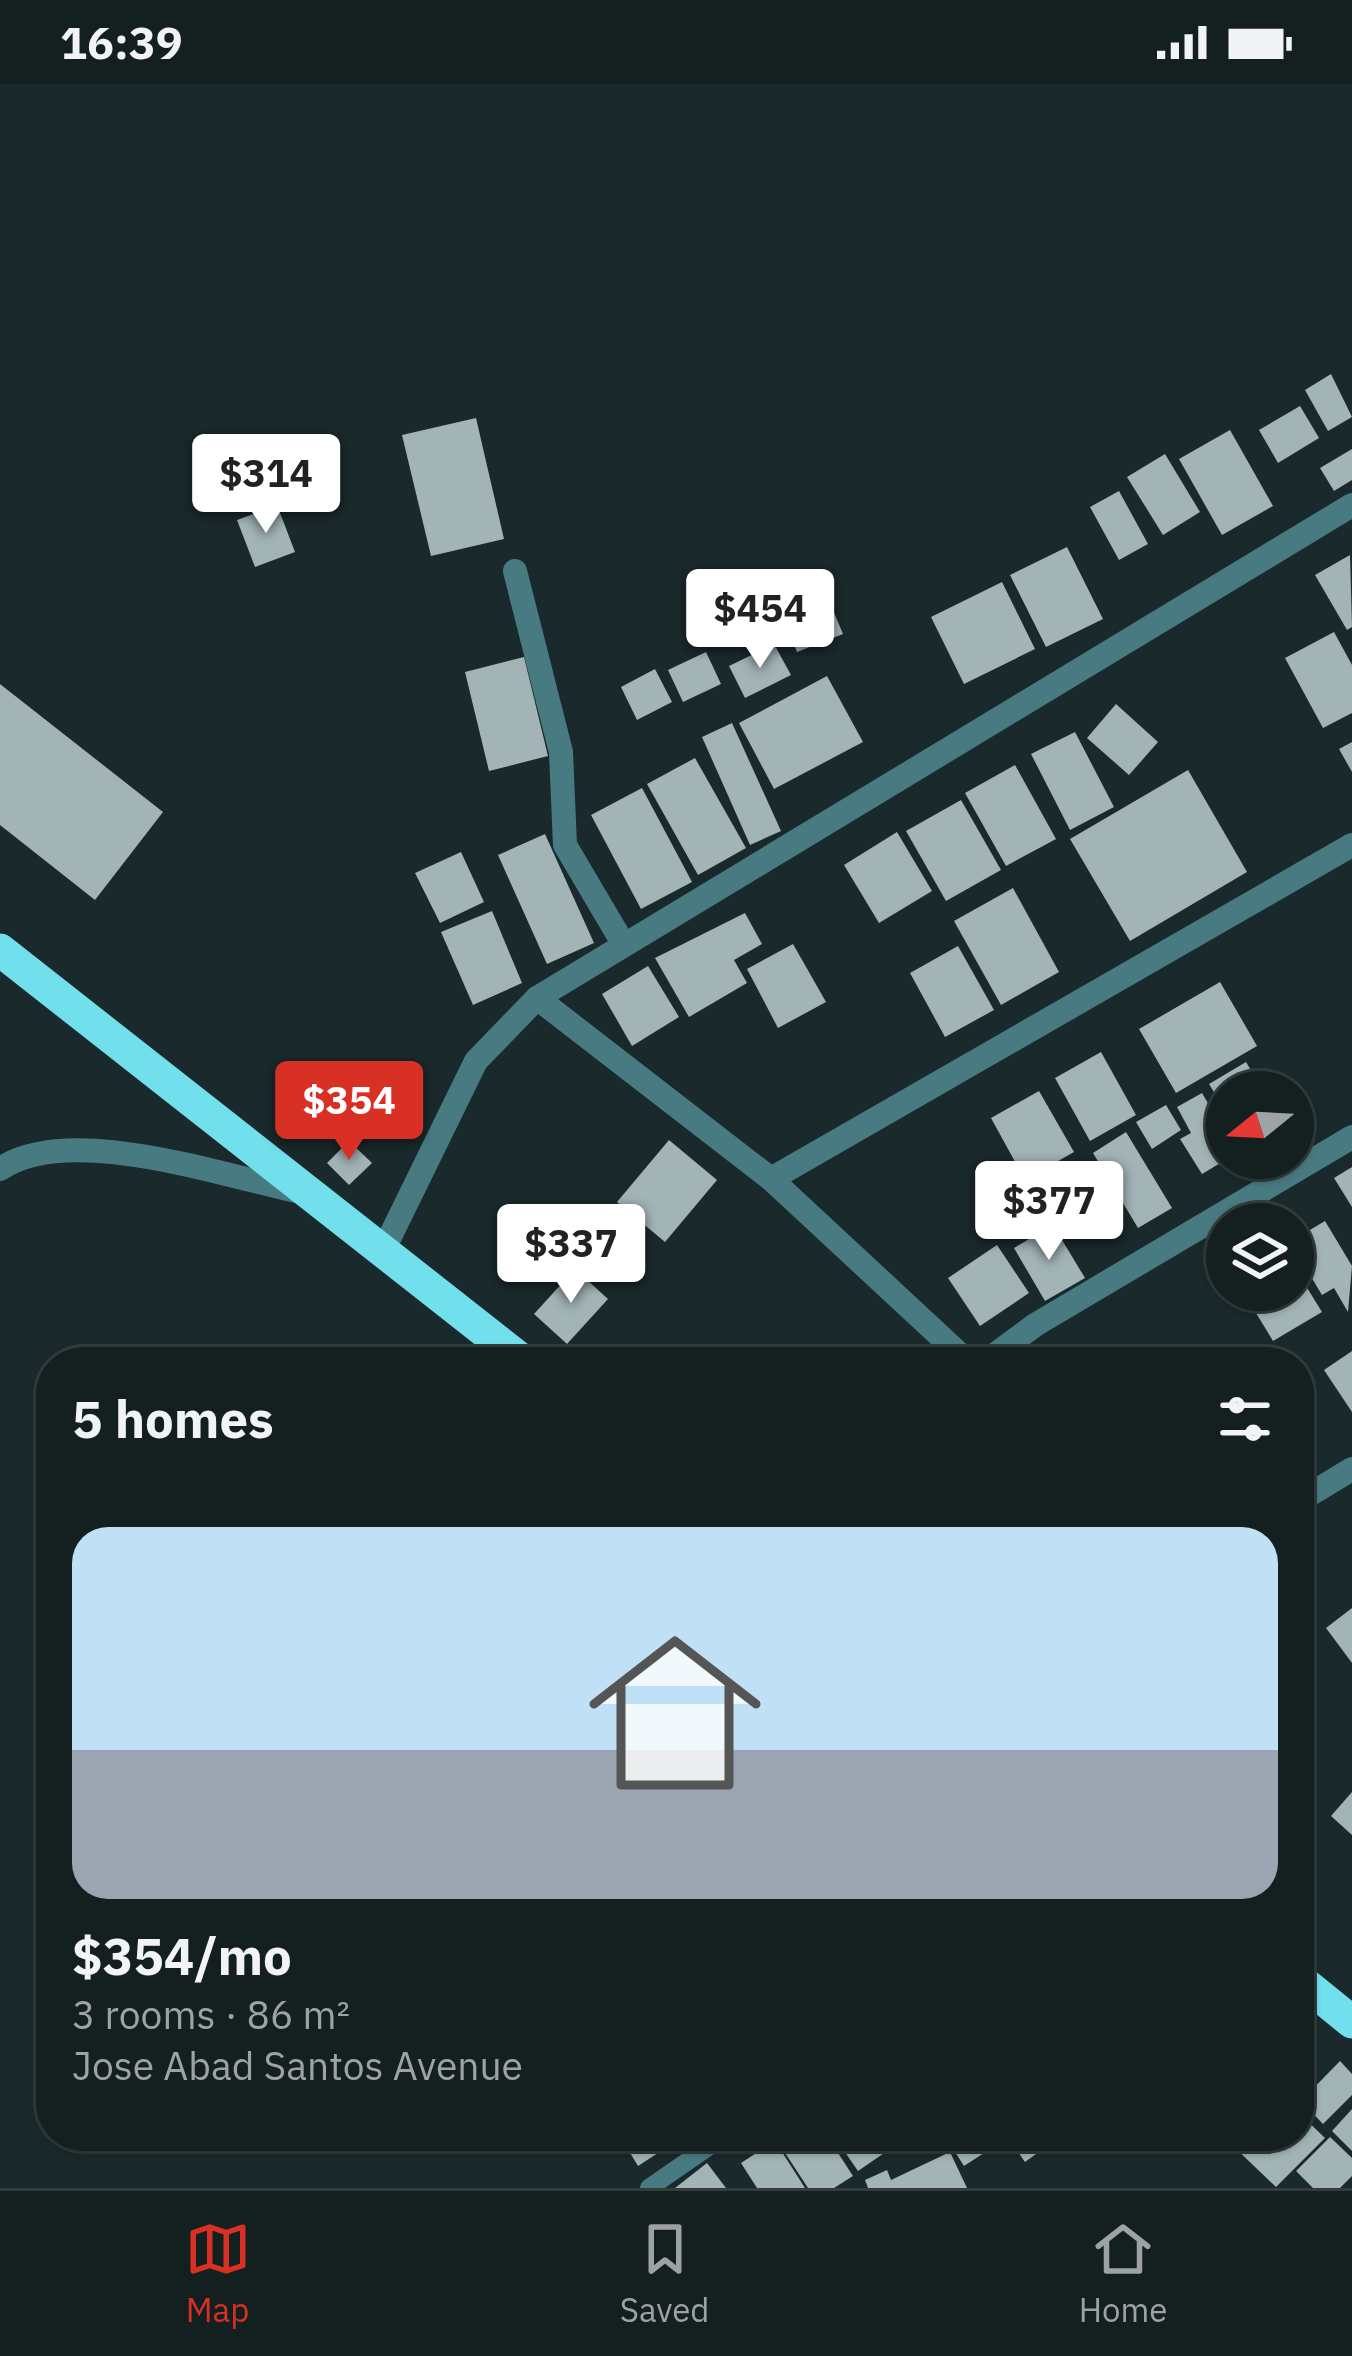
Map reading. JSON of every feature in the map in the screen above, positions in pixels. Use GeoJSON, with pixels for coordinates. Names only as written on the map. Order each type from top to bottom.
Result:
{"type":"FeatureCollection","features":[{"type":"Feature","properties":{"kind":"highway"},"geometry":{"type":"LineString","coordinates":[[0,950],[505,1347]]}},
{"type":"Feature","properties":{"kind":"highway"},"geometry":{"type":"LineString","coordinates":[[1314,1991],[1352,2021]]}},
{"type":"Feature","properties":{"kind":"street"},"geometry":{"type":"LineString","coordinates":[[382,1251],[476,1061],[537,998],[1352,505]]}},
{"type":"Feature","properties":{"kind":"street"},"geometry":{"type":"LineString","coordinates":[[515,571],[561,752],[565,845],[624,945]]}},
{"type":"Feature","properties":{"kind":"street"},"geometry":{"type":"LineString","coordinates":[[772,1179],[1352,844]]}},
{"type":"Feature","properties":{"kind":"street"},"geometry":{"type":"LineString","coordinates":[[537,998],[772,1179],[952,1347]]}},
{"type":"Feature","properties":{"kind":"street"},"geometry":{"type":"LineString","coordinates":[[1006,1347],[1035,1325],[1352,1137]]}},
{"type":"Feature","properties":{"kind":"street"},"geometry":{"type":"LineString","coordinates":[[0,1169],[15,1159],[59,1149],[116,1154],[309,1193]]}},
{"type":"Feature","properties":{"kind":"street"},"geometry":{"type":"LineString","coordinates":[[1314,1493],[1352,1469]]}},
{"type":"Feature","properties":{"kind":"lane"},"geometry":{"type":"LineString","coordinates":[[649,2188],[702,2151]]}},
{"type":"Feature","properties":{"kind":"building"},"geometry":{"type":"Polygon","coordinates":[[[1331,374],[1352,417],[1328,431],[1305,390],[1331,374]]]}},
{"type":"Feature","properties":{"kind":"building"},"geometry":{"type":"Polygon","coordinates":[[[1300,406],[1319,438],[1278,463],[1259,430],[1300,406]]]}},
{"type":"Feature","properties":{"kind":"building"},"geometry":{"type":"Polygon","coordinates":[[[476,418],[504,539],[431,556],[402,435],[476,418]]]}},
{"type":"Feature","properties":{"kind":"building"},"geometry":{"type":"Polygon","coordinates":[[[1230,430],[1273,506],[1222,535],[1179,459],[1230,430]]]}},
{"type":"Feature","properties":{"kind":"building"},"geometry":{"type":"Polygon","coordinates":[[[1352,449],[1352,480],[1334,491],[1320,468],[1352,449]]]}},
{"type":"Feature","properties":{"kind":"building"},"geometry":{"type":"Polygon","coordinates":[[[1165,454],[1200,512],[1163,535],[1127,477],[1165,454]]]}},
{"type":"Feature","properties":{"kind":"building"},"geometry":{"type":"Polygon","coordinates":[[[1119,491],[1148,544],[1119,560],[1090,507],[1119,491]]]}},
{"type":"Feature","properties":{"kind":"building"},"geometry":{"type":"Polygon","coordinates":[[[277,505],[295,552],[255,567],[237,520],[277,505]]]}},
{"type":"Feature","properties":{"kind":"building"},"geometry":{"type":"Polygon","coordinates":[[[1067,547],[1103,619],[1046,647],[1010,575],[1067,547]]]}},
{"type":"Feature","properties":{"kind":"building"},"geometry":{"type":"Polygon","coordinates":[[[1350,555],[1352,627],[1347,630],[1315,575],[1350,555]]]}},
{"type":"Feature","properties":{"kind":"building"},"geometry":{"type":"Polygon","coordinates":[[[819,577],[843,634],[797,652],[774,595],[819,577]]]}},
{"type":"Feature","properties":{"kind":"building"},"geometry":{"type":"Polygon","coordinates":[[[1002,582],[1035,649],[964,684],[931,617],[1002,582]]]}},
{"type":"Feature","properties":{"kind":"building"},"geometry":{"type":"Polygon","coordinates":[[[757,594],[768,627],[733,638],[722,605],[757,594]]]}},
{"type":"Feature","properties":{"kind":"building"},"geometry":{"type":"Polygon","coordinates":[[[1334,632],[1352,665],[1352,713],[1323,728],[1285,658],[1334,632]]]}},
{"type":"Feature","properties":{"kind":"building"},"geometry":{"type":"Polygon","coordinates":[[[774,644],[791,675],[745,698],[729,666],[774,644]]]}},
{"type":"Feature","properties":{"kind":"building"},"geometry":{"type":"Polygon","coordinates":[[[706,652],[721,684],[683,702],[668,670],[706,652]]]}},
{"type":"Feature","properties":{"kind":"building"},"geometry":{"type":"Polygon","coordinates":[[[524,657],[548,756],[489,771],[465,672],[524,657]]]}},
{"type":"Feature","properties":{"kind":"building"},"geometry":{"type":"Polygon","coordinates":[[[655,669],[672,702],[637,720],[621,687],[655,669]]]}},
{"type":"Feature","properties":{"kind":"building"},"geometry":{"type":"Polygon","coordinates":[[[827,676],[863,742],[774,789],[739,723],[827,676]]]}},
{"type":"Feature","properties":{"kind":"building"},"geometry":{"type":"Polygon","coordinates":[[[0,684],[163,812],[95,900],[0,825],[0,684]]]}},
{"type":"Feature","properties":{"kind":"building"},"geometry":{"type":"Polygon","coordinates":[[[1116,704],[1158,742],[1129,775],[1087,738],[1116,704]]]}},
{"type":"Feature","properties":{"kind":"building"},"geometry":{"type":"Polygon","coordinates":[[[732,723],[781,831],[750,845],[702,737],[732,723]]]}},
{"type":"Feature","properties":{"kind":"building"},"geometry":{"type":"Polygon","coordinates":[[[1075,732],[1114,807],[1070,830],[1031,754],[1075,732]]]}},
{"type":"Feature","properties":{"kind":"building"},"geometry":{"type":"Polygon","coordinates":[[[1352,742],[1352,772],[1339,749],[1352,742]]]}},
{"type":"Feature","properties":{"kind":"building"},"geometry":{"type":"Polygon","coordinates":[[[695,758],[746,848],[698,875],[647,784],[695,758]]]}},
{"type":"Feature","properties":{"kind":"building"},"geometry":{"type":"Polygon","coordinates":[[[1015,765],[1056,839],[1006,866],[965,793],[1015,765]]]}},
{"type":"Feature","properties":{"kind":"building"},"geometry":{"type":"Polygon","coordinates":[[[1188,770],[1247,872],[1130,941],[1070,839],[1188,770]]]}},
{"type":"Feature","properties":{"kind":"building"},"geometry":{"type":"Polygon","coordinates":[[[642,788],[692,882],[641,909],[591,815],[642,788]]]}},
{"type":"Feature","properties":{"kind":"building"},"geometry":{"type":"Polygon","coordinates":[[[961,800],[1001,870],[946,901],[906,831],[961,800]]]}},
{"type":"Feature","properties":{"kind":"building"},"geometry":{"type":"Polygon","coordinates":[[[897,832],[932,891],[879,923],[844,865],[897,832]]]}},
{"type":"Feature","properties":{"kind":"building"},"geometry":{"type":"Polygon","coordinates":[[[545,834],[594,943],[547,964],[498,855],[545,834]]]}},
{"type":"Feature","properties":{"kind":"building"},"geometry":{"type":"Polygon","coordinates":[[[461,852],[484,902],[440,923],[415,873],[461,852]]]}},
{"type":"Feature","properties":{"kind":"building"},"geometry":{"type":"Polygon","coordinates":[[[1013,888],[1059,972],[1001,1005],[954,921],[1013,888]]]}},
{"type":"Feature","properties":{"kind":"building"},"geometry":{"type":"Polygon","coordinates":[[[492,911],[522,983],[473,1005],[441,932],[492,911]]]}},
{"type":"Feature","properties":{"kind":"building"},"geometry":{"type":"Polygon","coordinates":[[[745,913],[762,944],[734,960],[747,983],[689,1017],[655,958],[745,913]]]}},
{"type":"Feature","properties":{"kind":"building"},"geometry":{"type":"Polygon","coordinates":[[[793,944],[826,1002],[778,1028],[747,969],[793,944]]]}},
{"type":"Feature","properties":{"kind":"building"},"geometry":{"type":"Polygon","coordinates":[[[958,946],[994,1010],[945,1037],[910,973],[958,946]]]}},
{"type":"Feature","properties":{"kind":"building"},"geometry":{"type":"Polygon","coordinates":[[[648,966],[679,1017],[632,1046],[602,994],[648,966]]]}},
{"type":"Feature","properties":{"kind":"building"},"geometry":{"type":"Polygon","coordinates":[[[1220,982],[1257,1046],[1206,1071],[1206,1076],[1176,1093],[1139,1029],[1220,982]]]}},
{"type":"Feature","properties":{"kind":"building"},"geometry":{"type":"Polygon","coordinates":[[[1101,1052],[1136,1115],[1090,1141],[1055,1078],[1101,1052]]]}},
{"type":"Feature","properties":{"kind":"building"},"geometry":{"type":"Polygon","coordinates":[[[1246,1062],[1251,1071],[1231,1071],[1246,1062]]]}},
{"type":"Feature","properties":{"kind":"building"},"geometry":{"type":"Polygon","coordinates":[[[1039,1091],[1074,1152],[1025,1180],[991,1118],[1039,1091]]]}},
{"type":"Feature","properties":{"kind":"building"},"geometry":{"type":"Polygon","coordinates":[[[1202,1093],[1206,1100],[1206,1172],[1202,1174],[1180,1139],[1191,1133],[1177,1107],[1202,1093]]]}},
{"type":"Feature","properties":{"kind":"building"},"geometry":{"type":"Polygon","coordinates":[[[1166,1105],[1181,1130],[1152,1149],[1136,1122],[1166,1105]]]}},
{"type":"Feature","properties":{"kind":"building"},"geometry":{"type":"Polygon","coordinates":[[[1126,1132],[1172,1208],[1138,1228],[1093,1153],[1126,1132]]]}},
{"type":"Feature","properties":{"kind":"building"},"geometry":{"type":"Polygon","coordinates":[[[669,1140],[717,1180],[665,1242],[617,1202],[669,1140]]]}},
{"type":"Feature","properties":{"kind":"building"},"geometry":{"type":"Polygon","coordinates":[[[349,1141],[372,1163],[349,1185],[327,1163],[349,1141]]]}},
{"type":"Feature","properties":{"kind":"building"},"geometry":{"type":"Polygon","coordinates":[[[1352,1167],[1352,1207],[1334,1178],[1352,1167]]]}},
{"type":"Feature","properties":{"kind":"building"},"geometry":{"type":"Polygon","coordinates":[[[607,1220],[638,1246],[609,1281],[578,1255],[607,1220]]]}},
{"type":"Feature","properties":{"kind":"building"},"geometry":{"type":"Polygon","coordinates":[[[1325,1221],[1352,1266],[1348,1312],[1334,1288],[1322,1295],[1314,1282],[1314,1228],[1325,1221]]]}},
{"type":"Feature","properties":{"kind":"building"},"geometry":{"type":"Polygon","coordinates":[[[1053,1225],[1085,1278],[1045,1301],[1014,1248],[1053,1225]]]}},
{"type":"Feature","properties":{"kind":"building"},"geometry":{"type":"Polygon","coordinates":[[[997,1245],[1029,1293],[980,1326],[948,1278],[997,1245]]]}},
{"type":"Feature","properties":{"kind":"building"},"geometry":{"type":"Polygon","coordinates":[[[575,1269],[608,1299],[567,1344],[534,1314],[575,1269]]]}},
{"type":"Feature","properties":{"kind":"building"},"geometry":{"type":"Polygon","coordinates":[[[1314,1299],[1322,1312],[1273,1341],[1255,1311],[1314,1311],[1314,1299]]]}},
{"type":"Feature","properties":{"kind":"building"},"geometry":{"type":"Polygon","coordinates":[[[1352,1351],[1352,1412],[1324,1370],[1352,1351]]]}},
{"type":"Feature","properties":{"kind":"building"},"geometry":{"type":"Polygon","coordinates":[[[1352,1608],[1352,1663],[1326,1628],[1352,1608]]]}},
{"type":"Feature","properties":{"kind":"building"},"geometry":{"type":"Polygon","coordinates":[[[1352,1792],[1352,1835],[1331,1816],[1352,1792]]]}},
{"type":"Feature","properties":{"kind":"building"},"geometry":{"type":"Polygon","coordinates":[[[1340,2061],[1352,2074],[1352,2095],[1323,2124],[1314,2115],[1314,2088],[1340,2061]]]}},
{"type":"Feature","properties":{"kind":"building"},"geometry":{"type":"Polygon","coordinates":[[[1352,2109],[1352,2151],[1332,2131],[1352,2109]]]}},
{"type":"Feature","properties":{"kind":"building"},"geometry":{"type":"Polygon","coordinates":[[[1314,2127],[1325,2138],[1314,2149],[1314,2127]]]}},
{"type":"Feature","properties":{"kind":"building"},"geometry":{"type":"Polygon","coordinates":[[[1330,2137],[1352,2158],[1352,2176],[1340,2188],[1313,2188],[1296,2171],[1330,2137]]]}},
{"type":"Feature","properties":{"kind":"building"},"geometry":{"type":"Polygon","coordinates":[[[629,2151],[661,2151],[638,2166],[629,2151]]]}},
{"type":"Feature","properties":{"kind":"building"},"geometry":{"type":"Polygon","coordinates":[[[760,2151],[781,2151],[805,2188],[757,2188],[741,2163],[760,2151]]]}},
{"type":"Feature","properties":{"kind":"building"},"geometry":{"type":"Polygon","coordinates":[[[784,2151],[837,2151],[853,2176],[834,2188],[808,2188],[784,2151]]]}},
{"type":"Feature","properties":{"kind":"building"},"geometry":{"type":"Polygon","coordinates":[[[844,2151],[887,2151],[858,2171],[844,2151]]]}},
{"type":"Feature","properties":{"kind":"building"},"geometry":{"type":"Polygon","coordinates":[[[954,2151],[987,2151],[964,2166],[954,2151]]]}},
{"type":"Feature","properties":{"kind":"building"},"geometry":{"type":"Polygon","coordinates":[[[1017,2151],[1040,2151],[1025,2162],[1017,2151]]]}},
{"type":"Feature","properties":{"kind":"building"},"geometry":{"type":"Polygon","coordinates":[[[1238,2151],[1312,2151],[1276,2187],[1238,2151]]]}},
{"type":"Feature","properties":{"kind":"building"},"geometry":{"type":"Polygon","coordinates":[[[950,2152],[967,2188],[868,2188],[865,2180],[887,2170],[891,2180],[950,2152]]]}},
{"type":"Feature","properties":{"kind":"building"},"geometry":{"type":"Polygon","coordinates":[[[707,2163],[726,2188],[675,2188],[707,2163]]]}}]}
